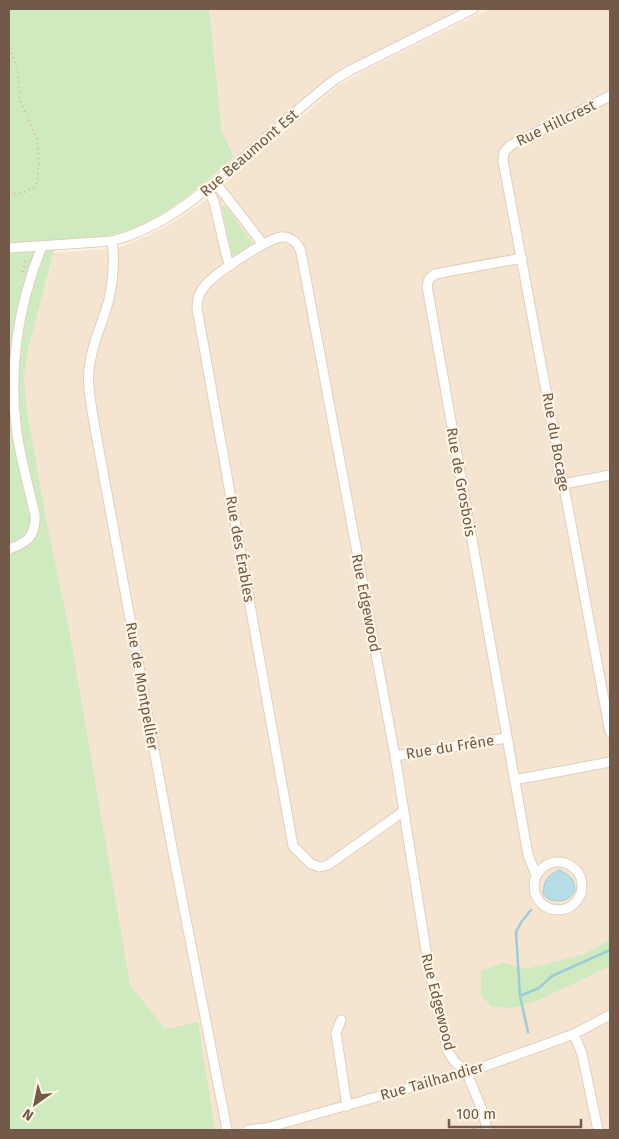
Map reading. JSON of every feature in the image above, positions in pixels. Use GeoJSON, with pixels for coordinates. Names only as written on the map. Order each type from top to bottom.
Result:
{"type":"FeatureCollection","features":[{"type":"Feature","properties":{"kind":"street","name":"Rue Beaumont Est"},"geometry":{"type":"LineString","coordinates":[[9,248],[112,241],[134,234],[162,220],[184,207],[208,189],[337,78],[473,9]]}},
{"type":"Feature","properties":{"kind":"street","name":"Rue Hillcrest"},"geometry":{"type":"LineString","coordinates":[[504,152],[511,146],[610,96]]}},
{"type":"Feature","properties":{"kind":"street","name":"Rue du Bocage"},"geometry":{"type":"LineString","coordinates":[[504,152],[503,161],[610,732]]}},
{"type":"Feature","properties":{"kind":"street"},"geometry":{"type":"LineString","coordinates":[[216,182],[264,244]]}},
{"type":"Feature","properties":{"kind":"street"},"geometry":{"type":"LineString","coordinates":[[208,189],[214,202],[230,266]]}},
{"type":"Feature","properties":{"kind":"street","name":"Rue Edgewood"},"geometry":{"type":"LineString","coordinates":[[264,244],[279,238],[288,238],[298,244],[301,252],[395,756],[428,963],[448,1052],[466,1071]]}},
{"type":"Feature","properties":{"kind":"street","name":"Rue de Montpellier"},"geometry":{"type":"LineString","coordinates":[[112,241],[113,280],[92,350],[89,371],[90,396],[171,842],[227,1130]]}},
{"type":"Feature","properties":{"kind":"street","name":"Rue des Érables"},"geometry":{"type":"LineString","coordinates":[[264,244],[205,284],[199,296],[197,308],[293,846],[311,864],[320,867],[328,865],[404,811]]}},
{"type":"Feature","properties":{"kind":"street"},"geometry":{"type":"LineString","coordinates":[[9,549],[28,540],[35,524],[35,515],[19,450],[14,413],[14,371],[17,340],[24,304],[42,246]]}},
{"type":"Feature","properties":{"kind":"street","name":"Rue de Grosbois"},"geometry":{"type":"LineString","coordinates":[[522,258],[435,274],[429,279],[426,286],[506,738],[528,855],[536,875]]}},
{"type":"Feature","properties":{"kind":"street"},"geometry":{"type":"LineString","coordinates":[[564,484],[610,475]]}},
{"type":"Feature","properties":{"kind":"street","name":"Rue du Frêne"},"geometry":{"type":"LineString","coordinates":[[395,756],[506,738]]}},
{"type":"Feature","properties":{"kind":"street"},"geometry":{"type":"LineString","coordinates":[[514,780],[610,762]]}},
{"type":"Feature","properties":{"kind":"street"},"geometry":{"type":"LineString","coordinates":[[563,861],[570,864],[581,875],[583,890],[575,904],[560,910],[551,909],[544,906],[534,891],[536,875],[548,863],[563,861]]}},
{"type":"Feature","properties":{"kind":"street","name":"Rue Tailhandier"},"geometry":{"type":"LineString","coordinates":[[248,1130],[266,1129],[480,1068],[574,1034],[610,1015]]}},
{"type":"Feature","properties":{"kind":"street"},"geometry":{"type":"LineString","coordinates":[[341,1020],[336,1033],[347,1106]]}},
{"type":"Feature","properties":{"kind":"street"},"geometry":{"type":"LineString","coordinates":[[574,1034],[582,1054],[598,1130]]}},
{"type":"Feature","properties":{"kind":"street"},"geometry":{"type":"LineString","coordinates":[[466,1071],[483,1112],[487,1130]]}},
{"type":"Feature","properties":{"kind":"path"},"geometry":{"type":"LineString","coordinates":[[9,43],[18,73],[20,99],[37,140],[39,164],[37,182],[34,187],[24,192],[9,194]]}},
{"type":"Feature","properties":{"kind":"shaded area"},"geometry":{"type":"Polygon","coordinates":[[[209,9],[460,9],[337,72],[235,158],[222,131],[209,9]]]}},
{"type":"Feature","properties":{"kind":"shaded area"},"geometry":{"type":"Polygon","coordinates":[[[489,9],[610,9],[610,1130],[150,1130],[27,410],[24,378],[28,350],[54,253],[121,247],[172,223],[206,200],[337,86],[489,9]]]}},
{"type":"Feature","properties":{"kind":"green space"},"geometry":{"type":"Polygon","coordinates":[[[9,9],[209,9],[222,131],[234,157],[179,203],[148,222],[108,236],[57,240],[28,350],[24,378],[27,411],[49,535],[69,629],[130,985],[165,1029],[198,1022],[215,1130],[9,1130],[9,9]]]}},
{"type":"Feature","properties":{"kind":"green space"},"geometry":{"type":"Polygon","coordinates":[[[225,205],[252,242],[247,249],[235,255],[232,255],[231,252],[222,207],[225,205]]]}},
{"type":"Feature","properties":{"kind":"green space"},"geometry":{"type":"Polygon","coordinates":[[[610,939],[610,966],[539,1000],[513,1008],[492,1007],[481,995],[481,971],[503,963],[526,969],[585,954],[610,939]]]}},
{"type":"Feature","properties":{"kind":"water"},"geometry":{"type":"Polygon","coordinates":[[[559,870],[571,877],[575,890],[567,899],[555,901],[545,897],[543,889],[548,877],[559,870]]]}},
{"type":"Feature","properties":{"kind":"waterway"},"geometry":{"type":"LineString","coordinates":[[520,996],[516,932],[531,910]]}},
{"type":"Feature","properties":{"kind":"waterway"},"geometry":{"type":"LineString","coordinates":[[528,1032],[520,996],[539,988],[552,976],[610,950]]}}]}
